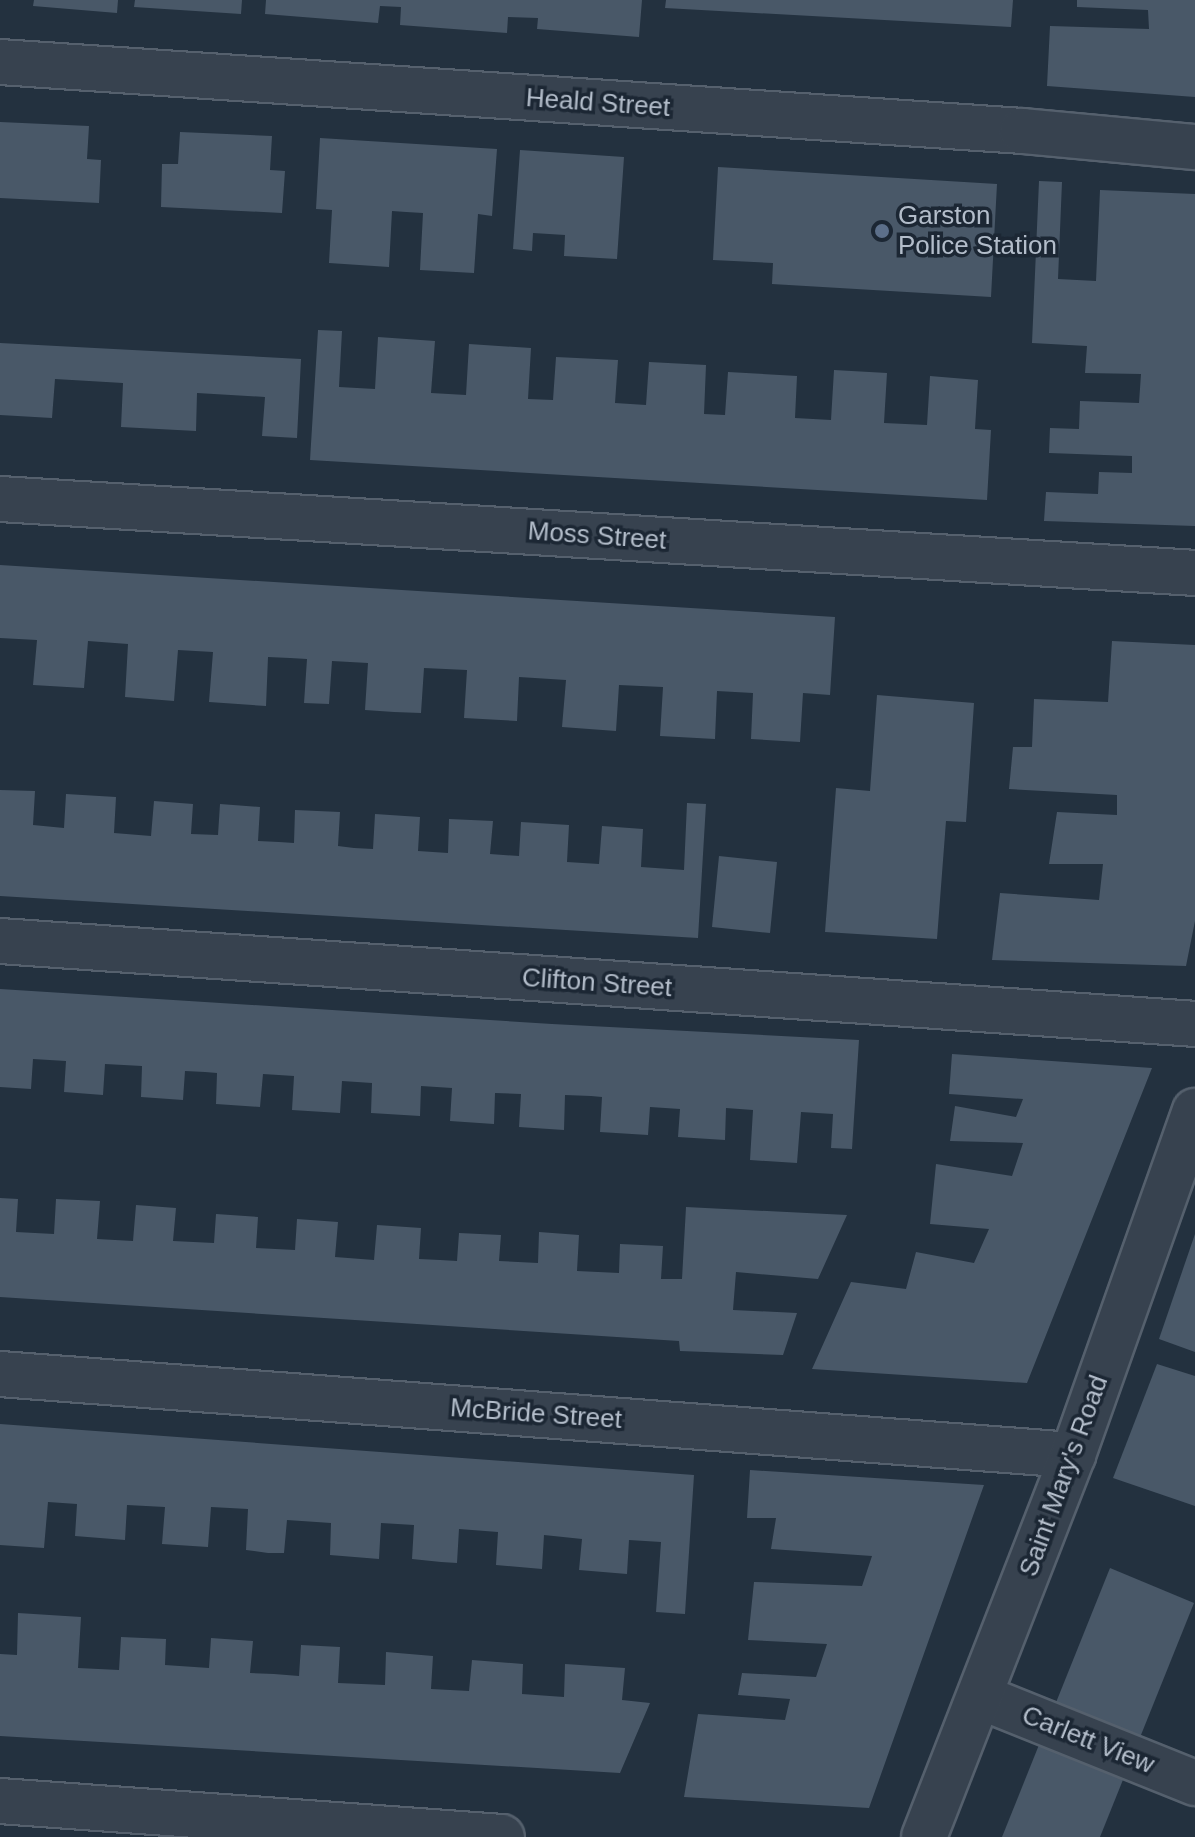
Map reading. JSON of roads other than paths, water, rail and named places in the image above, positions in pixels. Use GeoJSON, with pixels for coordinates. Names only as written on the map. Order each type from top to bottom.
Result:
{"type":"FeatureCollection","features":[{"type":"Feature","properties":{"kind":"street","name":"Heald Street"},"geometry":{"type":"LineString","coordinates":[[0,62],[1022,131],[1195,147]]}},
{"type":"Feature","properties":{"kind":"street","name":"Moss Street"},"geometry":{"type":"LineString","coordinates":[[0,499],[1195,573]]}},
{"type":"Feature","properties":{"kind":"street","name":"Clifton Street"},"geometry":{"type":"LineString","coordinates":[[0,941],[1195,1024]]}},
{"type":"Feature","properties":{"kind":"street","name":"Saint Mary's Road"},"geometry":{"type":"LineString","coordinates":[[924,1837],[1073,1455],[1195,1111]]}},
{"type":"Feature","properties":{"kind":"street","name":"McBride Street"},"geometry":{"type":"LineString","coordinates":[[0,1374],[1073,1455]]}},
{"type":"Feature","properties":{"kind":"street","name":"Carlett View"},"geometry":{"type":"LineString","coordinates":[[981,1697],[1195,1783]]}},
{"type":"Feature","properties":{"kind":"street"},"geometry":{"type":"LineString","coordinates":[[0,1801],[502,1837]]}},
{"type":"Feature","properties":{"kind":"place","name":"Garston Police Station"},"geometry":{"type":"Point","coordinates":[882,231]}}]}
